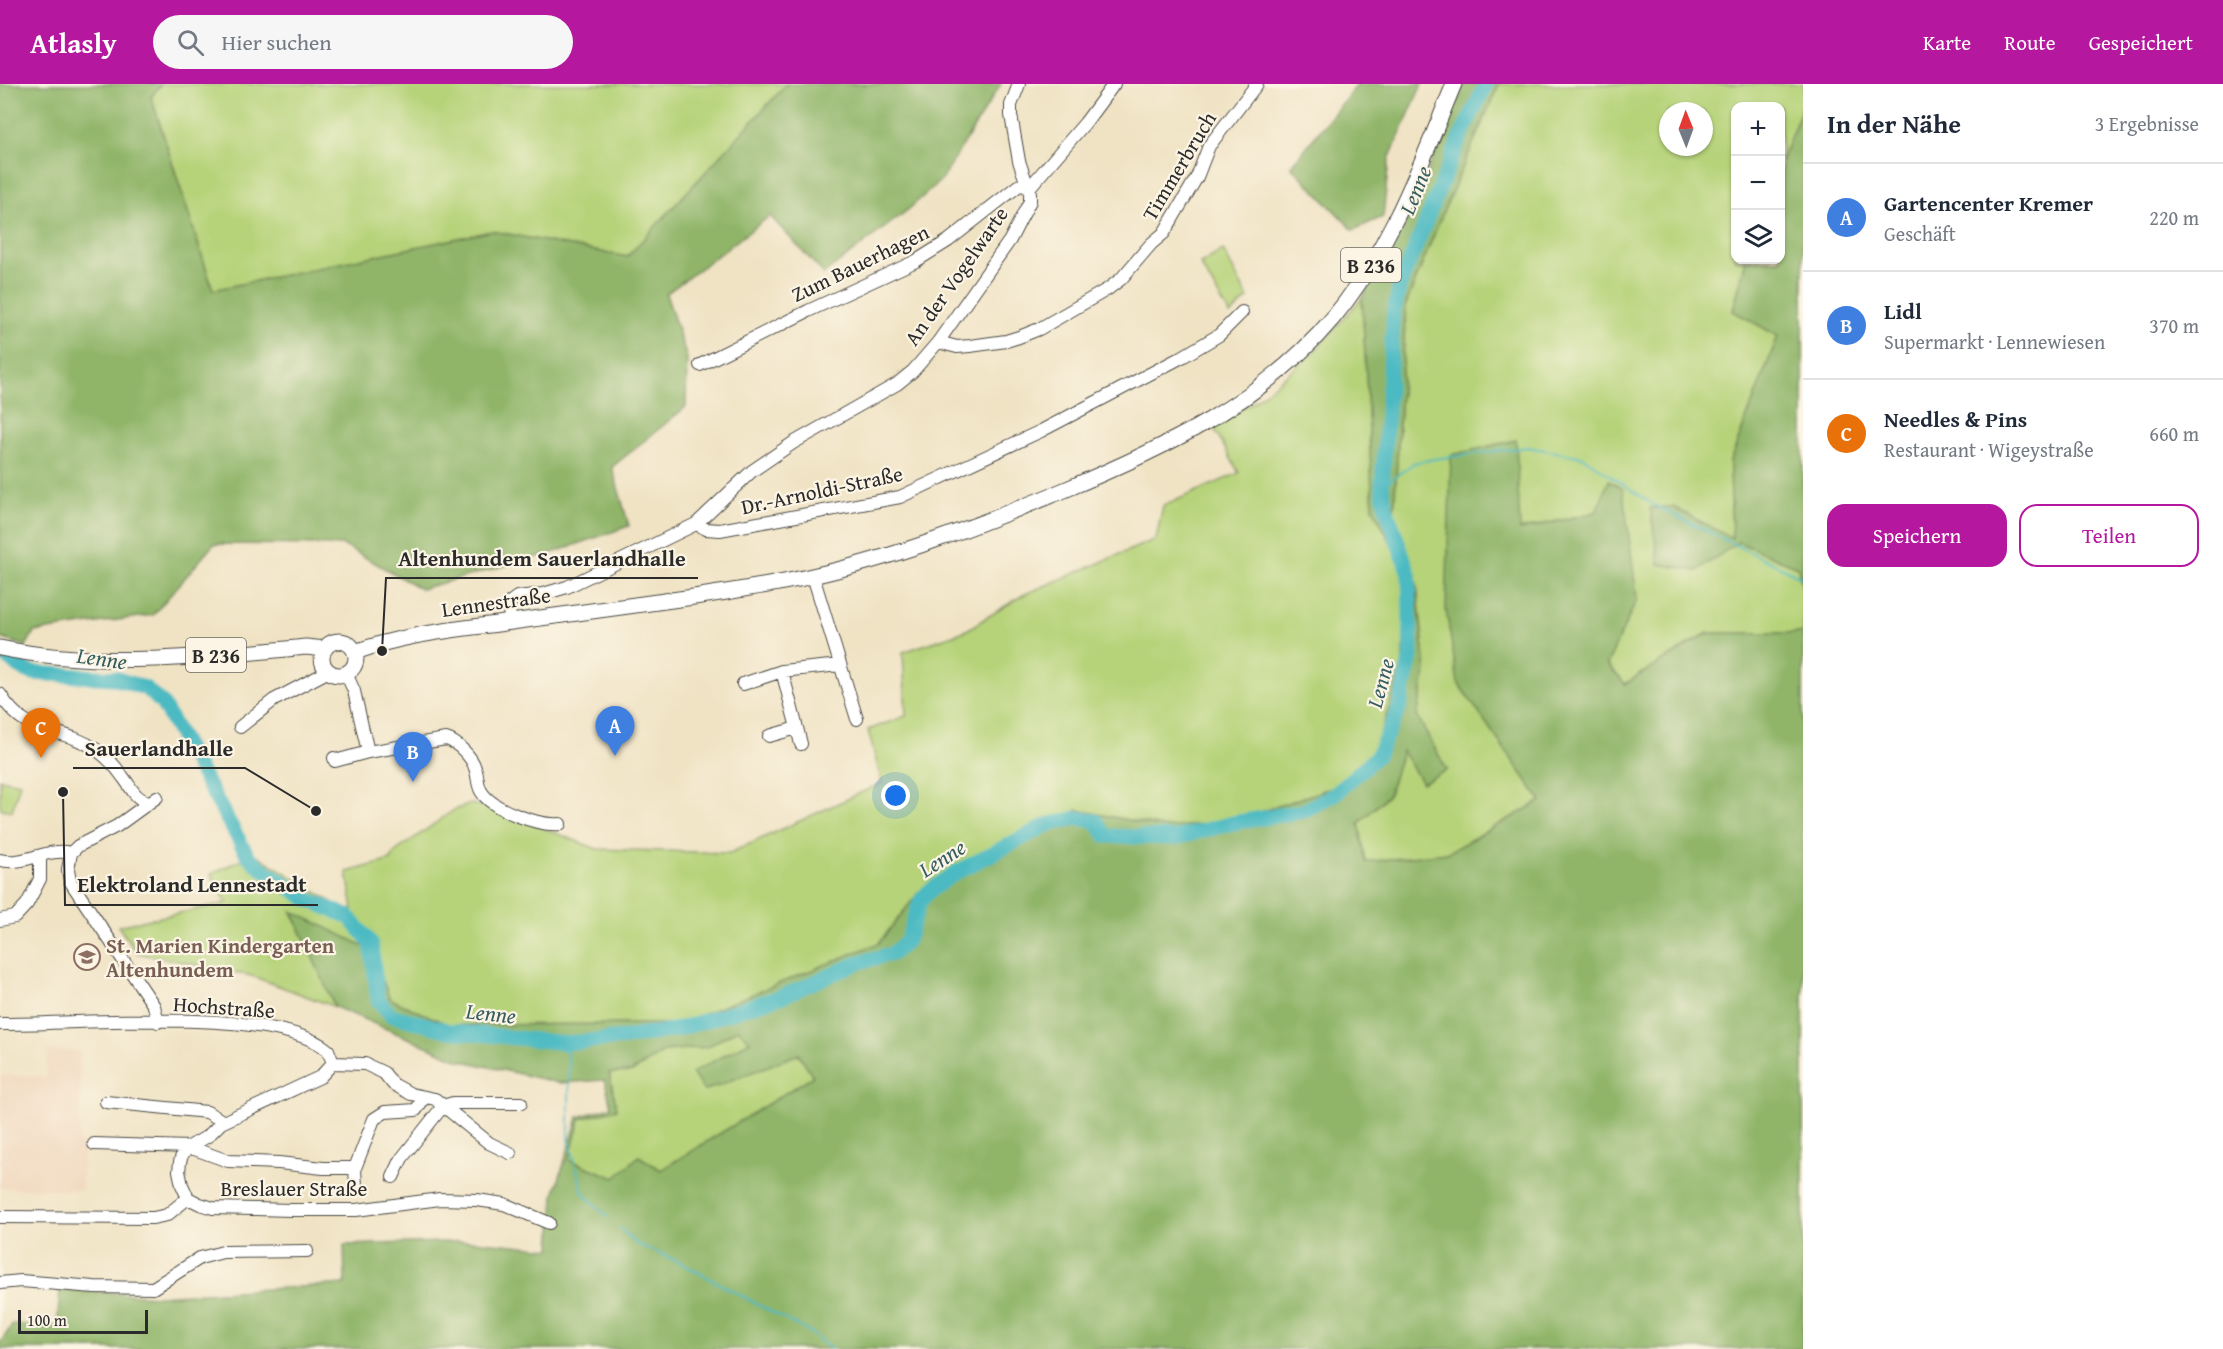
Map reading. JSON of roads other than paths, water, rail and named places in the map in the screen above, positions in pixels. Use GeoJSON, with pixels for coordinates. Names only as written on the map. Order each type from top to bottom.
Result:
{"type":"FeatureCollection","features":[{"type":"Feature","properties":{"kind":"main road","name":"Lennestraße"},"geometry":{"type":"LineString","coordinates":[[355,652],[418,633],[721,593],[813,576],[891,554],[989,521],[1093,478],[1176,439],[1250,395],[1293,360],[1330,321],[1372,264],[1400,211],[1454,84]]}},
{"type":"Feature","properties":{"kind":"main road","name":"B 236"},"geometry":{"type":"LineString","coordinates":[[0,648],[87,660],[139,660],[306,647],[326,649],[333,643],[343,642],[352,647],[355,652]]}},
{"type":"Feature","properties":{"kind":"main road"},"geometry":{"type":"LineString","coordinates":[[326,649],[323,663],[329,671],[337,674],[346,673],[356,662],[355,652]]}},
{"type":"Feature","properties":{"kind":"street"},"geometry":{"type":"LineString","coordinates":[[1019,84],[1011,105],[1011,115],[1019,161],[1029,188],[1085,123],[1114,84]]}},
{"type":"Feature","properties":{"kind":"street","name":"Timmerbruch"},"geometry":{"type":"LineString","coordinates":[[938,342],[957,347],[1019,337],[1108,289],[1121,279],[1151,244],[1164,233],[1197,177],[1209,146],[1257,84]]}},
{"type":"Feature","properties":{"kind":"street","name":"Zum Bauerhagen"},"geometry":{"type":"LineString","coordinates":[[700,365],[808,311],[916,261],[948,241],[1018,186],[1023,185],[1029,188]]}},
{"type":"Feature","properties":{"kind":"street","name":"An der Vogelwarte"},"geometry":{"type":"LineString","coordinates":[[696,524],[752,471],[793,443],[897,384],[912,371],[938,342],[1010,240],[1030,201],[1029,188]]}},
{"type":"Feature","properties":{"kind":"street","name":"Dr.-Arnoldi-Straße"},"geometry":{"type":"LineString","coordinates":[[696,524],[706,529],[720,530],[900,497],[1041,431],[1182,357],[1219,335],[1242,312]]}},
{"type":"Feature","properties":{"kind":"street"},"geometry":{"type":"LineString","coordinates":[[510,622],[510,603],[517,597],[543,594],[567,587],[696,524]]}},
{"type":"Feature","properties":{"kind":"street"},"geometry":{"type":"LineString","coordinates":[[813,576],[857,719]]}},
{"type":"Feature","properties":{"kind":"street"},"geometry":{"type":"LineString","coordinates":[[743,684],[782,671],[840,665]]}},
{"type":"Feature","properties":{"kind":"street"},"geometry":{"type":"LineString","coordinates":[[240,728],[274,700],[329,671]]}},
{"type":"Feature","properties":{"kind":"street"},"geometry":{"type":"LineString","coordinates":[[782,671],[801,744]]}},
{"type":"Feature","properties":{"kind":"street"},"geometry":{"type":"LineString","coordinates":[[346,673],[354,691],[368,752]]}},
{"type":"Feature","properties":{"kind":"street"},"geometry":{"type":"LineString","coordinates":[[0,694],[4,711],[28,723],[68,735],[99,752],[123,776],[136,797],[153,800],[117,825],[78,846],[71,853],[68,870],[70,881],[154,1006],[158,1022]]}},
{"type":"Feature","properties":{"kind":"street"},"geometry":{"type":"LineString","coordinates":[[769,736],[797,728]]}},
{"type":"Feature","properties":{"kind":"street"},"geometry":{"type":"LineString","coordinates":[[334,758],[335,761],[368,752],[446,739],[453,741],[474,764],[478,784],[488,800],[511,813],[539,824],[560,824]]}},
{"type":"Feature","properties":{"kind":"street"},"geometry":{"type":"LineString","coordinates":[[0,860],[7,862],[27,860],[61,851],[71,853]]}},
{"type":"Feature","properties":{"kind":"street"},"geometry":{"type":"LineString","coordinates":[[0,920],[15,917],[27,904],[40,879],[40,856]]}},
{"type":"Feature","properties":{"kind":"street","name":"Hochstraße"},"geometry":{"type":"LineString","coordinates":[[0,1024],[234,1022],[285,1031],[322,1045],[328,1050],[333,1063]]}},
{"type":"Feature","properties":{"kind":"street"},"geometry":{"type":"LineString","coordinates":[[0,1217],[153,1218],[167,1215],[188,1197],[179,1171],[182,1155],[189,1147],[208,1136],[221,1123],[320,1077],[333,1063],[365,1064],[384,1073],[393,1084],[411,1095],[435,1100],[489,1143],[510,1153]]}},
{"type":"Feature","properties":{"kind":"street"},"geometry":{"type":"LineString","coordinates":[[356,1187],[355,1168],[374,1119],[385,1112],[416,1110],[424,1098]]}},
{"type":"Feature","properties":{"kind":"street"},"geometry":{"type":"LineString","coordinates":[[106,1102],[207,1112],[219,1119],[221,1123]]}},
{"type":"Feature","properties":{"kind":"street"},"geometry":{"type":"LineString","coordinates":[[393,1176],[402,1158],[443,1106],[453,1103],[521,1103]]}},
{"type":"Feature","properties":{"kind":"street"},"geometry":{"type":"LineString","coordinates":[[94,1144],[189,1147],[228,1161],[279,1162],[323,1168],[355,1168]]}},
{"type":"Feature","properties":{"kind":"street","name":"Breslauer Straße"},"geometry":{"type":"LineString","coordinates":[[188,1197],[213,1208],[291,1210],[356,1210],[440,1199],[477,1200],[504,1204],[549,1222]]}},
{"type":"Feature","properties":{"kind":"street"},"geometry":{"type":"LineString","coordinates":[[0,1283],[33,1282],[94,1287],[153,1288],[187,1265],[212,1254],[307,1251]]}},
{"type":"Feature","properties":{"kind":"waterway","name":"Lenne"},"geometry":{"type":"LineString","coordinates":[[0,651],[17,666],[32,673],[114,678],[145,688],[162,703],[248,856],[260,867],[307,899],[349,917],[371,943],[378,1000],[391,1015],[449,1031],[565,1043],[626,1038],[679,1029],[783,996],[860,962],[892,954],[907,941],[920,902],[928,892],[955,873],[1047,825],[1077,818],[1096,821],[1106,836],[1175,838],[1233,823],[1304,811],[1336,793],[1377,756],[1399,709],[1411,656],[1409,574],[1386,508],[1382,486],[1394,311],[1400,285],[1460,138],[1486,84]]}},
{"type":"Feature","properties":{"kind":"waterway"},"geometry":{"type":"LineString","coordinates":[[1382,486],[1414,463],[1434,459],[1528,447],[1583,457],[1652,504],[1803,578]]}},
{"type":"Feature","properties":{"kind":"waterway"},"geometry":{"type":"LineString","coordinates":[[565,1043],[569,1065],[569,1139],[583,1193],[608,1217]]}},
{"type":"Feature","properties":{"kind":"waterway"},"geometry":{"type":"LineString","coordinates":[[620,1228],[635,1243],[677,1261],[811,1333],[831,1349]]}},
{"type":"Feature","properties":{"kind":"place","name":"Altenhundem Sauerlandhalle"},"geometry":{"type":"Point","coordinates":[382,651]}},
{"type":"Feature","properties":{"kind":"place","name":"Gartencenter Kremer"},"geometry":{"type":"Point","coordinates":[615,756]}},
{"type":"Feature","properties":{"kind":"place","name":"Needles & Pins"},"geometry":{"type":"Point","coordinates":[41,758]}},
{"type":"Feature","properties":{"kind":"place","name":"Lidl"},"geometry":{"type":"Point","coordinates":[413,782]}},
{"type":"Feature","properties":{"kind":"place","name":"Elektroland Lennestadt"},"geometry":{"type":"Point","coordinates":[63,792]}},
{"type":"Feature","properties":{"kind":"place","name":"Sauerlandhalle"},"geometry":{"type":"Point","coordinates":[316,811]}},
{"type":"Feature","properties":{"kind":"place","name":"St. Marien Kindergarten Altenhundem"},"geometry":{"type":"Point","coordinates":[87,957]}}]}
